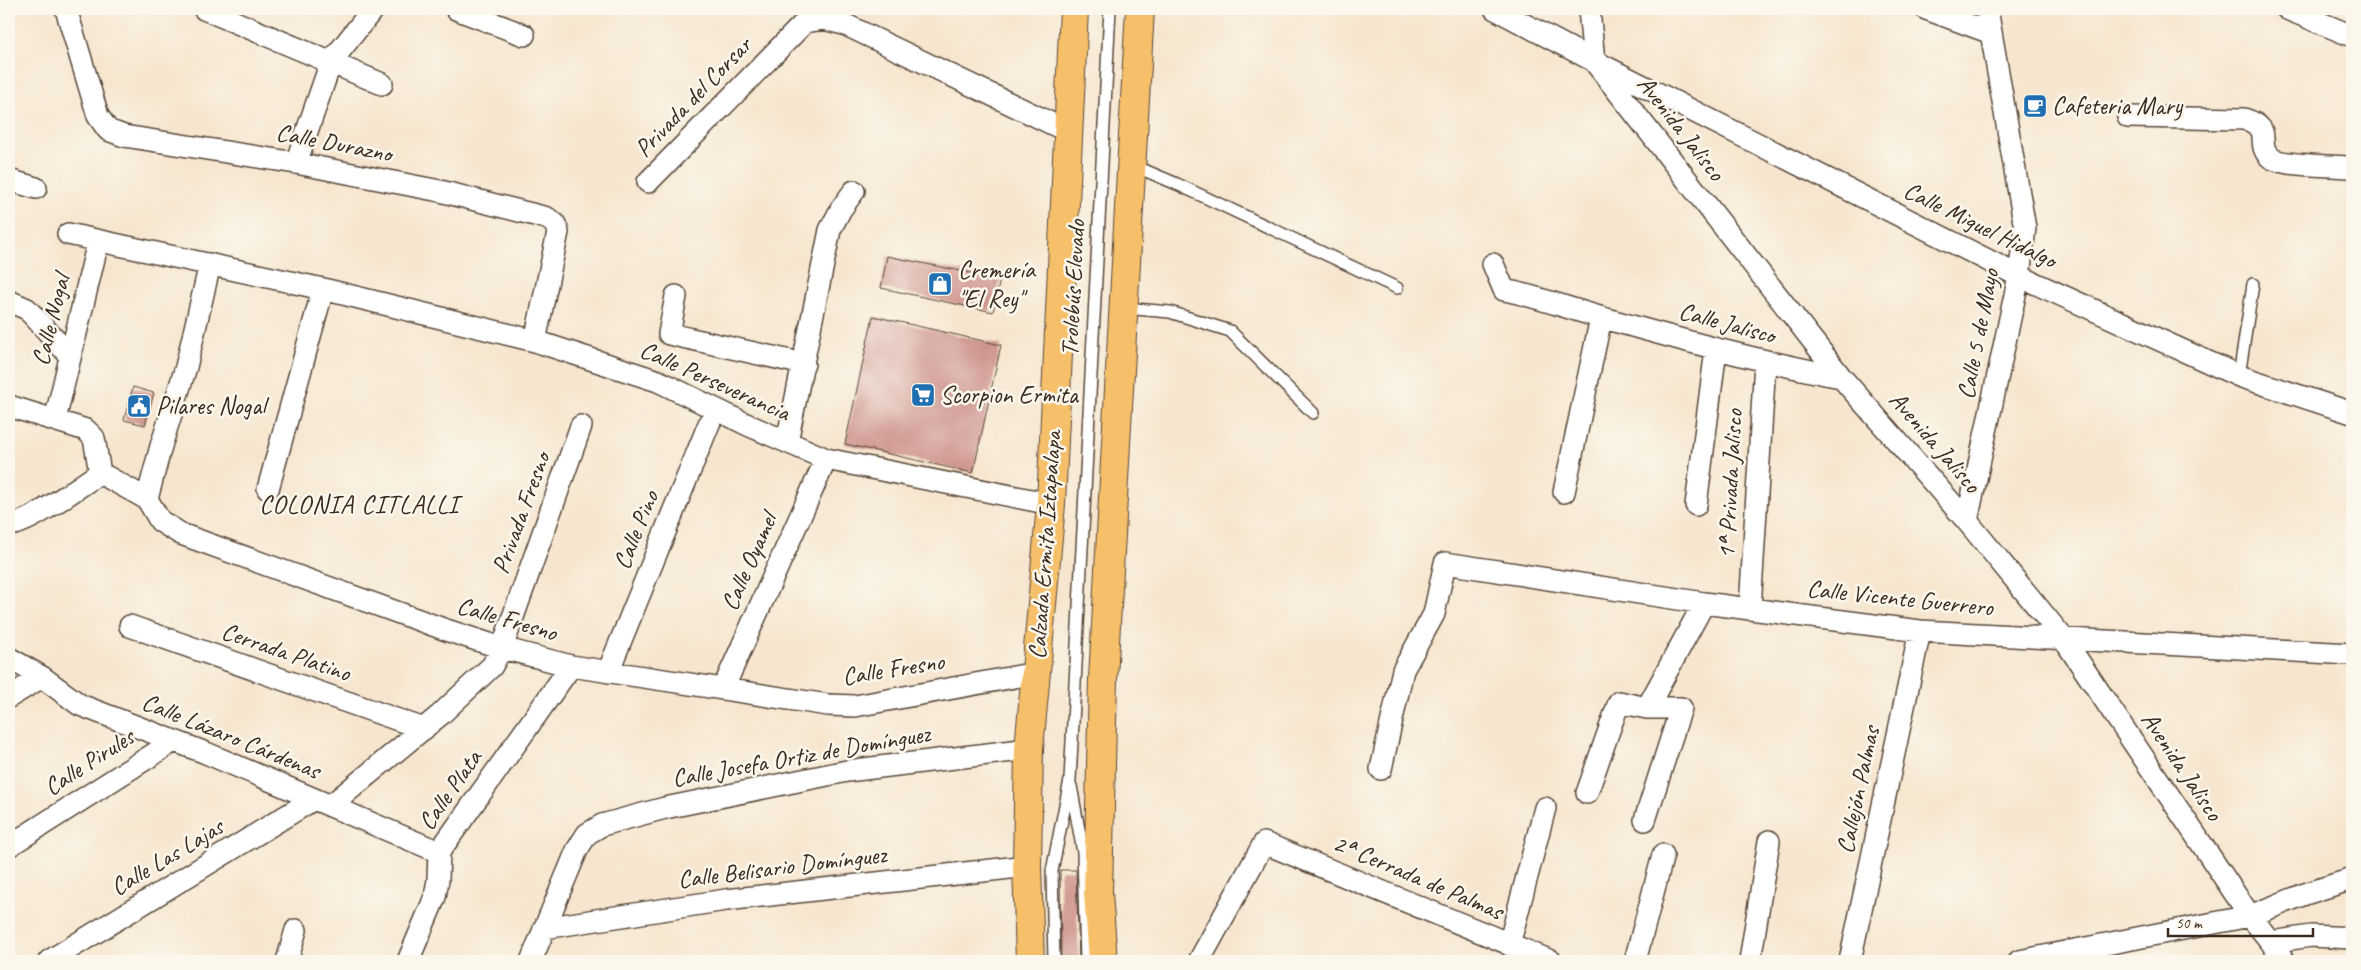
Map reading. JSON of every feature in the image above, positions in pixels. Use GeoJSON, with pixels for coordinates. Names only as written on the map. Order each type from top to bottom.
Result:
{"type":"FeatureCollection","features":[{"type":"Feature","properties":{"kind":"main road","name":"Calzada Ermita Iztapalapa"},"geometry":{"type":"LineString","coordinates":[[1030,961],[1027,866],[1029,749],[1051,504],[1074,9]]}},
{"type":"Feature","properties":{"kind":"main road"},"geometry":{"type":"LineString","coordinates":[[1103,961],[1098,893],[1103,679],[1140,9]]}},
{"type":"Feature","properties":{"kind":"street","name":"Calle Durazno"},"geometry":{"type":"LineString","coordinates":[[66,9],[98,116],[108,130],[124,136],[296,162],[440,191],[548,218],[555,224],[558,232],[535,341]]}},
{"type":"Feature","properties":{"kind":"street"},"geometry":{"type":"LineString","coordinates":[[204,9],[382,84]]}},
{"type":"Feature","properties":{"kind":"street"},"geometry":{"type":"LineString","coordinates":[[296,162],[331,62],[373,9]]}},
{"type":"Feature","properties":{"kind":"street"},"geometry":{"type":"LineString","coordinates":[[456,9],[524,35]]}},
{"type":"Feature","properties":{"kind":"street","name":"Avenida Jalisco"},"geometry":{"type":"LineString","coordinates":[[1495,9],[1594,61],[1841,377],[1967,521],[2063,638],[2250,916],[2284,961]]}},
{"type":"Feature","properties":{"kind":"street"},"geometry":{"type":"LineString","coordinates":[[1589,9],[1594,61]]}},
{"type":"Feature","properties":{"kind":"street"},"geometry":{"type":"LineString","coordinates":[[1926,9],[1991,33]]}},
{"type":"Feature","properties":{"kind":"street","name":"Calle 5 de Mayo"},"geometry":{"type":"LineString","coordinates":[[1967,521],[2019,276],[2025,228],[1987,9]]}},
{"type":"Feature","properties":{"kind":"street"},"geometry":{"type":"LineString","coordinates":[[2287,9],[2352,36]]}},
{"type":"Feature","properties":{"kind":"street","name":"Privada del Corsar"},"geometry":{"type":"LineString","coordinates":[[648,182],[805,22],[824,19],[844,24],[1069,132]]}},
{"type":"Feature","properties":{"kind":"street","name":"Calle Miguel Hidalgo"},"geometry":{"type":"LineString","coordinates":[[1594,61],[2019,276],[2239,376],[2352,413]]}},
{"type":"Feature","properties":{"kind":"street"},"geometry":{"type":"LineString","coordinates":[[2128,117],[2244,119],[2256,122],[2263,131],[2264,147],[2270,158],[2282,162],[2352,167]]}},
{"type":"Feature","properties":{"kind":"street"},"geometry":{"type":"LineString","coordinates":[[9,180],[36,188]]}},
{"type":"Feature","properties":{"kind":"street"},"geometry":{"type":"LineString","coordinates":[[787,442],[830,230],[854,190]]}},
{"type":"Feature","properties":{"kind":"street"},"geometry":{"type":"LineString","coordinates":[[68,234],[98,242],[210,264],[186,367],[161,446],[147,499],[100,474]]}},
{"type":"Feature","properties":{"kind":"street","name":"Calle Nogal"},"geometry":{"type":"LineString","coordinates":[[55,420],[98,242]]}},
{"type":"Feature","properties":{"kind":"street","name":"Calle Perseverancia"},"geometry":{"type":"LineString","coordinates":[[210,264],[323,289],[535,341],[658,381],[826,459],[1051,504]]}},
{"type":"Feature","properties":{"kind":"street","name":"Calle Jalisco"},"geometry":{"type":"LineString","coordinates":[[1493,264],[1504,290],[1537,296],[1601,318],[1716,350],[1841,377]]}},
{"type":"Feature","properties":{"kind":"street"},"geometry":{"type":"LineString","coordinates":[[268,489],[323,289]]}},
{"type":"Feature","properties":{"kind":"street"},"geometry":{"type":"LineString","coordinates":[[676,296],[669,334],[804,364]]}},
{"type":"Feature","properties":{"kind":"street"},"geometry":{"type":"LineString","coordinates":[[9,301],[27,309],[70,356]]}},
{"type":"Feature","properties":{"kind":"street"},"geometry":{"type":"LineString","coordinates":[[1564,492],[1601,318]]}},
{"type":"Feature","properties":{"kind":"street"},"geometry":{"type":"LineString","coordinates":[[1696,505],[1716,350]]}},
{"type":"Feature","properties":{"kind":"street","name":"1ª Privada Jalisco"},"geometry":{"type":"LineString","coordinates":[[1750,610],[1765,362]]}},
{"type":"Feature","properties":{"kind":"street"},"geometry":{"type":"LineString","coordinates":[[9,406],[86,430],[94,438],[100,474]]}},
{"type":"Feature","properties":{"kind":"street","name":"Calle Pino"},"geometry":{"type":"LineString","coordinates":[[608,672],[716,408]]}},
{"type":"Feature","properties":{"kind":"street","name":"Privada Fresno"},"geometry":{"type":"LineString","coordinates":[[502,648],[581,426]]}},
{"type":"Feature","properties":{"kind":"street","name":"Calle Oyamel"},"geometry":{"type":"LineString","coordinates":[[722,689],[826,459]]}},
{"type":"Feature","properties":{"kind":"street"},"geometry":{"type":"LineString","coordinates":[[9,525],[17,524],[29,518],[100,474]]}},
{"type":"Feature","properties":{"kind":"street","name":"Calle Fresno"},"geometry":{"type":"LineString","coordinates":[[147,499],[160,521],[181,534],[440,628],[502,648],[571,666],[828,705],[854,706],[1036,673]]}},
{"type":"Feature","properties":{"kind":"street","name":"Calle Vicente Guerrero"},"geometry":{"type":"LineString","coordinates":[[1381,769],[1403,670],[1434,614],[1445,563],[1750,610],[1920,631],[2352,654]]}},
{"type":"Feature","properties":{"kind":"street"},"geometry":{"type":"LineString","coordinates":[[1647,708],[1704,603]]}},
{"type":"Feature","properties":{"kind":"street","name":"Cerrada Platino"},"geometry":{"type":"LineString","coordinates":[[130,626],[424,729]]}},
{"type":"Feature","properties":{"kind":"street","name":"Callejón Palmas"},"geometry":{"type":"LineString","coordinates":[[1850,961],[1920,631]]}},
{"type":"Feature","properties":{"kind":"street","name":"Calle Las Lajas"},"geometry":{"type":"LineString","coordinates":[[49,961],[322,803],[424,729],[492,666],[502,648]]}},
{"type":"Feature","properties":{"kind":"street","name":"Calle Lázaro Cárdenas"},"geometry":{"type":"LineString","coordinates":[[9,658],[42,678],[80,706],[174,741],[439,852]]}},
{"type":"Feature","properties":{"kind":"street","name":"Calle Plata"},"geometry":{"type":"LineString","coordinates":[[408,961],[435,897],[439,852],[571,666]]}},
{"type":"Feature","properties":{"kind":"street"},"geometry":{"type":"LineString","coordinates":[[9,697],[42,678]]}},
{"type":"Feature","properties":{"kind":"street"},"geometry":{"type":"LineString","coordinates":[[1587,793],[1618,702],[1647,708],[1681,708],[1645,820]]}},
{"type":"Feature","properties":{"kind":"street","name":"Calle Pirules"},"geometry":{"type":"LineString","coordinates":[[9,846],[174,741]]}},
{"type":"Feature","properties":{"kind":"street","name":"Calle Josefa Ortiz de Domínguez"},"geometry":{"type":"LineString","coordinates":[[544,928],[577,850],[586,834],[602,825],[665,808],[847,771],[1029,749]]}},
{"type":"Feature","properties":{"kind":"street"},"geometry":{"type":"LineString","coordinates":[[1509,945],[1545,808]]}},
{"type":"Feature","properties":{"kind":"street"},"geometry":{"type":"LineString","coordinates":[[1750,961],[1769,841]]}},
{"type":"Feature","properties":{"kind":"street","name":"2ª Cerrada de Palmas"},"geometry":{"type":"LineString","coordinates":[[1205,960],[1264,843],[1551,961]]}},
{"type":"Feature","properties":{"kind":"street"},"geometry":{"type":"LineString","coordinates":[[1635,961],[1663,855]]}},
{"type":"Feature","properties":{"kind":"street","name":"Calle Belisario Domínguez"},"geometry":{"type":"LineString","coordinates":[[544,928],[726,900],[1027,866]]}},
{"type":"Feature","properties":{"kind":"street"},"geometry":{"type":"LineString","coordinates":[[2019,961],[2250,916],[2305,894],[2352,879]]}},
{"type":"Feature","properties":{"kind":"street"},"geometry":{"type":"LineString","coordinates":[[531,961],[544,928]]}},
{"type":"Feature","properties":{"kind":"street"},"geometry":{"type":"LineString","coordinates":[[287,961],[296,930]]}},
{"type":"Feature","properties":{"kind":"street"},"geometry":{"type":"LineString","coordinates":[[2271,942],[2311,936],[2352,938]]}},
{"type":"Feature","properties":{"kind":"lane","name":"Trolebús Elevado"},"geometry":{"type":"LineString","coordinates":[[1054,961],[1052,871],[1070,780],[1110,9]]}},
{"type":"Feature","properties":{"kind":"lane"},"geometry":{"type":"LineString","coordinates":[[1130,165],[1177,184],[1397,288]]}},
{"type":"Feature","properties":{"kind":"lane"},"geometry":{"type":"LineString","coordinates":[[2239,376],[2252,284]]}},
{"type":"Feature","properties":{"kind":"lane"},"geometry":{"type":"LineString","coordinates":[[1122,308],[1170,312],[1230,331],[1313,413]]}},
{"type":"Feature","properties":{"kind":"lane","name":"Trolebús Elevado"},"geometry":{"type":"LineString","coordinates":[[1070,780],[1082,852],[1086,961]]}},
{"type":"Feature","properties":{"kind":"building","name":"Cremería \"El Rey\""},"geometry":{"type":"Polygon","coordinates":[[[887,256],[1000,279],[993,312],[881,288],[887,256]]]}},
{"type":"Feature","properties":{"kind":"building","name":"Scorpion Ermita"},"geometry":{"type":"Polygon","coordinates":[[[873,316],[1001,345],[973,473],[845,444],[873,316]]]}},
{"type":"Feature","properties":{"kind":"building","name":"Pilares Nogal"},"geometry":{"type":"Polygon","coordinates":[[[133,387],[154,393],[145,425],[124,420],[133,387]]]}},
{"type":"Feature","properties":{"kind":"building"},"geometry":{"type":"Polygon","coordinates":[[[1060,870],[1076,870],[1079,961],[1061,961],[1060,870]]]}},
{"type":"Feature","properties":{"kind":"place","name":"Cafeteria Mary"},"geometry":{"type":"Point","coordinates":[2035,106]}},
{"type":"Feature","properties":{"kind":"place","name":"Cremería \"El Rey\""},"geometry":{"type":"Point","coordinates":[940,284]}},
{"type":"Feature","properties":{"kind":"place","name":"Scorpion Ermita"},"geometry":{"type":"Point","coordinates":[923,395]}},
{"type":"Feature","properties":{"kind":"place","name":"Pilares Nogal"},"geometry":{"type":"Point","coordinates":[139,406]}},
{"type":"Feature","properties":{"kind":"district","name":"COLONIA CITLALLI"},"geometry":{"type":"Point","coordinates":[359,504]}}]}
